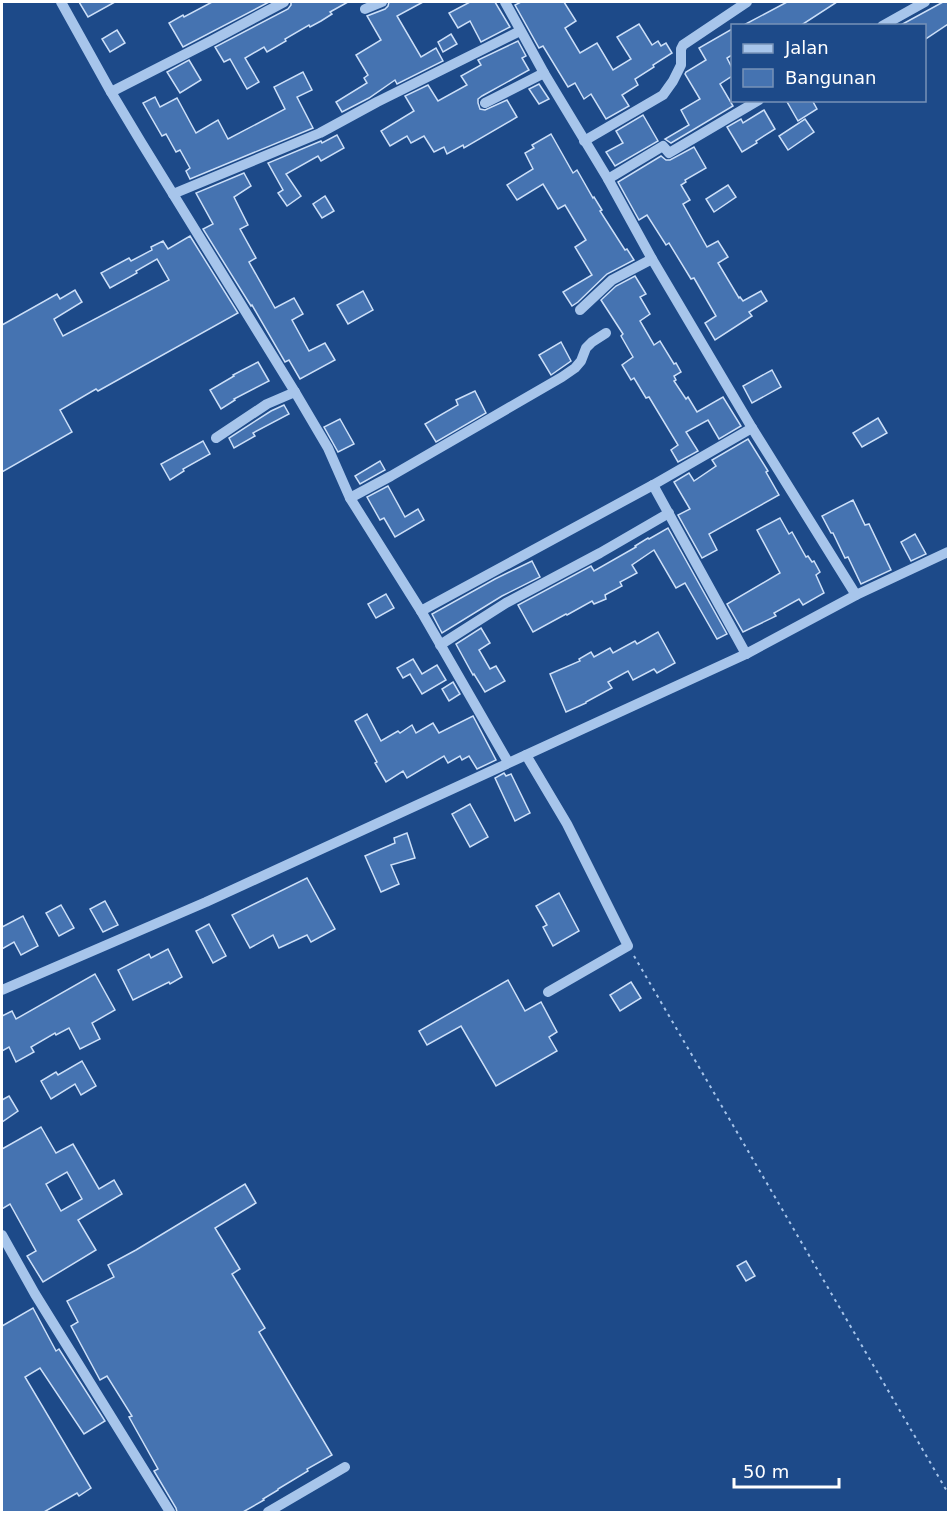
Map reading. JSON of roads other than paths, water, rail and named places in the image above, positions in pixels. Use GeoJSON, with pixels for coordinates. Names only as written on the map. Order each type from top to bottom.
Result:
{"type":"FeatureCollection","features":[{"type":"Feature","properties":{"kind":"street"},"geometry":{"type":"LineString","coordinates":[[63,2],[111,92],[295,392],[328,448],[350,498],[421,611],[508,762]]}},
{"type":"Feature","properties":{"kind":"street"},"geometry":{"type":"LineString","coordinates":[[111,92],[284,2]]}},
{"type":"Feature","properties":{"kind":"street"},"geometry":{"type":"LineString","coordinates":[[365,9],[382,2]]}},
{"type":"Feature","properties":{"kind":"street"},"geometry":{"type":"LineString","coordinates":[[507,2],[520,31],[608,179],[652,259],[752,428],[856,595]]}},
{"type":"Feature","properties":{"kind":"street"},"geometry":{"type":"LineString","coordinates":[[584,141],[663,95],[681,65],[683,45],[747,2]]}},
{"type":"Feature","properties":{"kind":"street"},"geometry":{"type":"LineString","coordinates":[[886,24],[925,2]]}},
{"type":"Feature","properties":{"kind":"street"},"geometry":{"type":"LineString","coordinates":[[173,194],[320,133],[520,31]]}},
{"type":"Feature","properties":{"kind":"street"},"geometry":{"type":"LineString","coordinates":[[485,103],[544,73]]}},
{"type":"Feature","properties":{"kind":"street"},"geometry":{"type":"LineString","coordinates":[[608,179],[663,146],[669,153],[756,102]]}},
{"type":"Feature","properties":{"kind":"street"},"geometry":{"type":"LineString","coordinates":[[580,310],[612,280],[652,259]]}},
{"type":"Feature","properties":{"kind":"street"},"geometry":{"type":"LineString","coordinates":[[350,498],[562,377],[581,361],[586,348],[606,333]]}},
{"type":"Feature","properties":{"kind":"street"},"geometry":{"type":"LineString","coordinates":[[216,438],[267,404],[295,392]]}},
{"type":"Feature","properties":{"kind":"street"},"geometry":{"type":"LineString","coordinates":[[421,611],[653,485],[752,428]]}},
{"type":"Feature","properties":{"kind":"street"},"geometry":{"type":"LineString","coordinates":[[653,485],[746,654]]}},
{"type":"Feature","properties":{"kind":"street"},"geometry":{"type":"LineString","coordinates":[[440,645],[506,603],[669,513]]}},
{"type":"Feature","properties":{"kind":"street"},"geometry":{"type":"LineString","coordinates":[[2,990],[206,902],[746,654],[856,595],[948,552]]}},
{"type":"Feature","properties":{"kind":"street"},"geometry":{"type":"LineString","coordinates":[[526,755],[567,824],[628,946],[548,992]]}},
{"type":"Feature","properties":{"kind":"street"},"geometry":{"type":"LineString","coordinates":[[2,1235],[35,1294],[170,1512]]}},
{"type":"Feature","properties":{"kind":"street"},"geometry":{"type":"LineString","coordinates":[[268,1512],[345,1467]]}}]}
